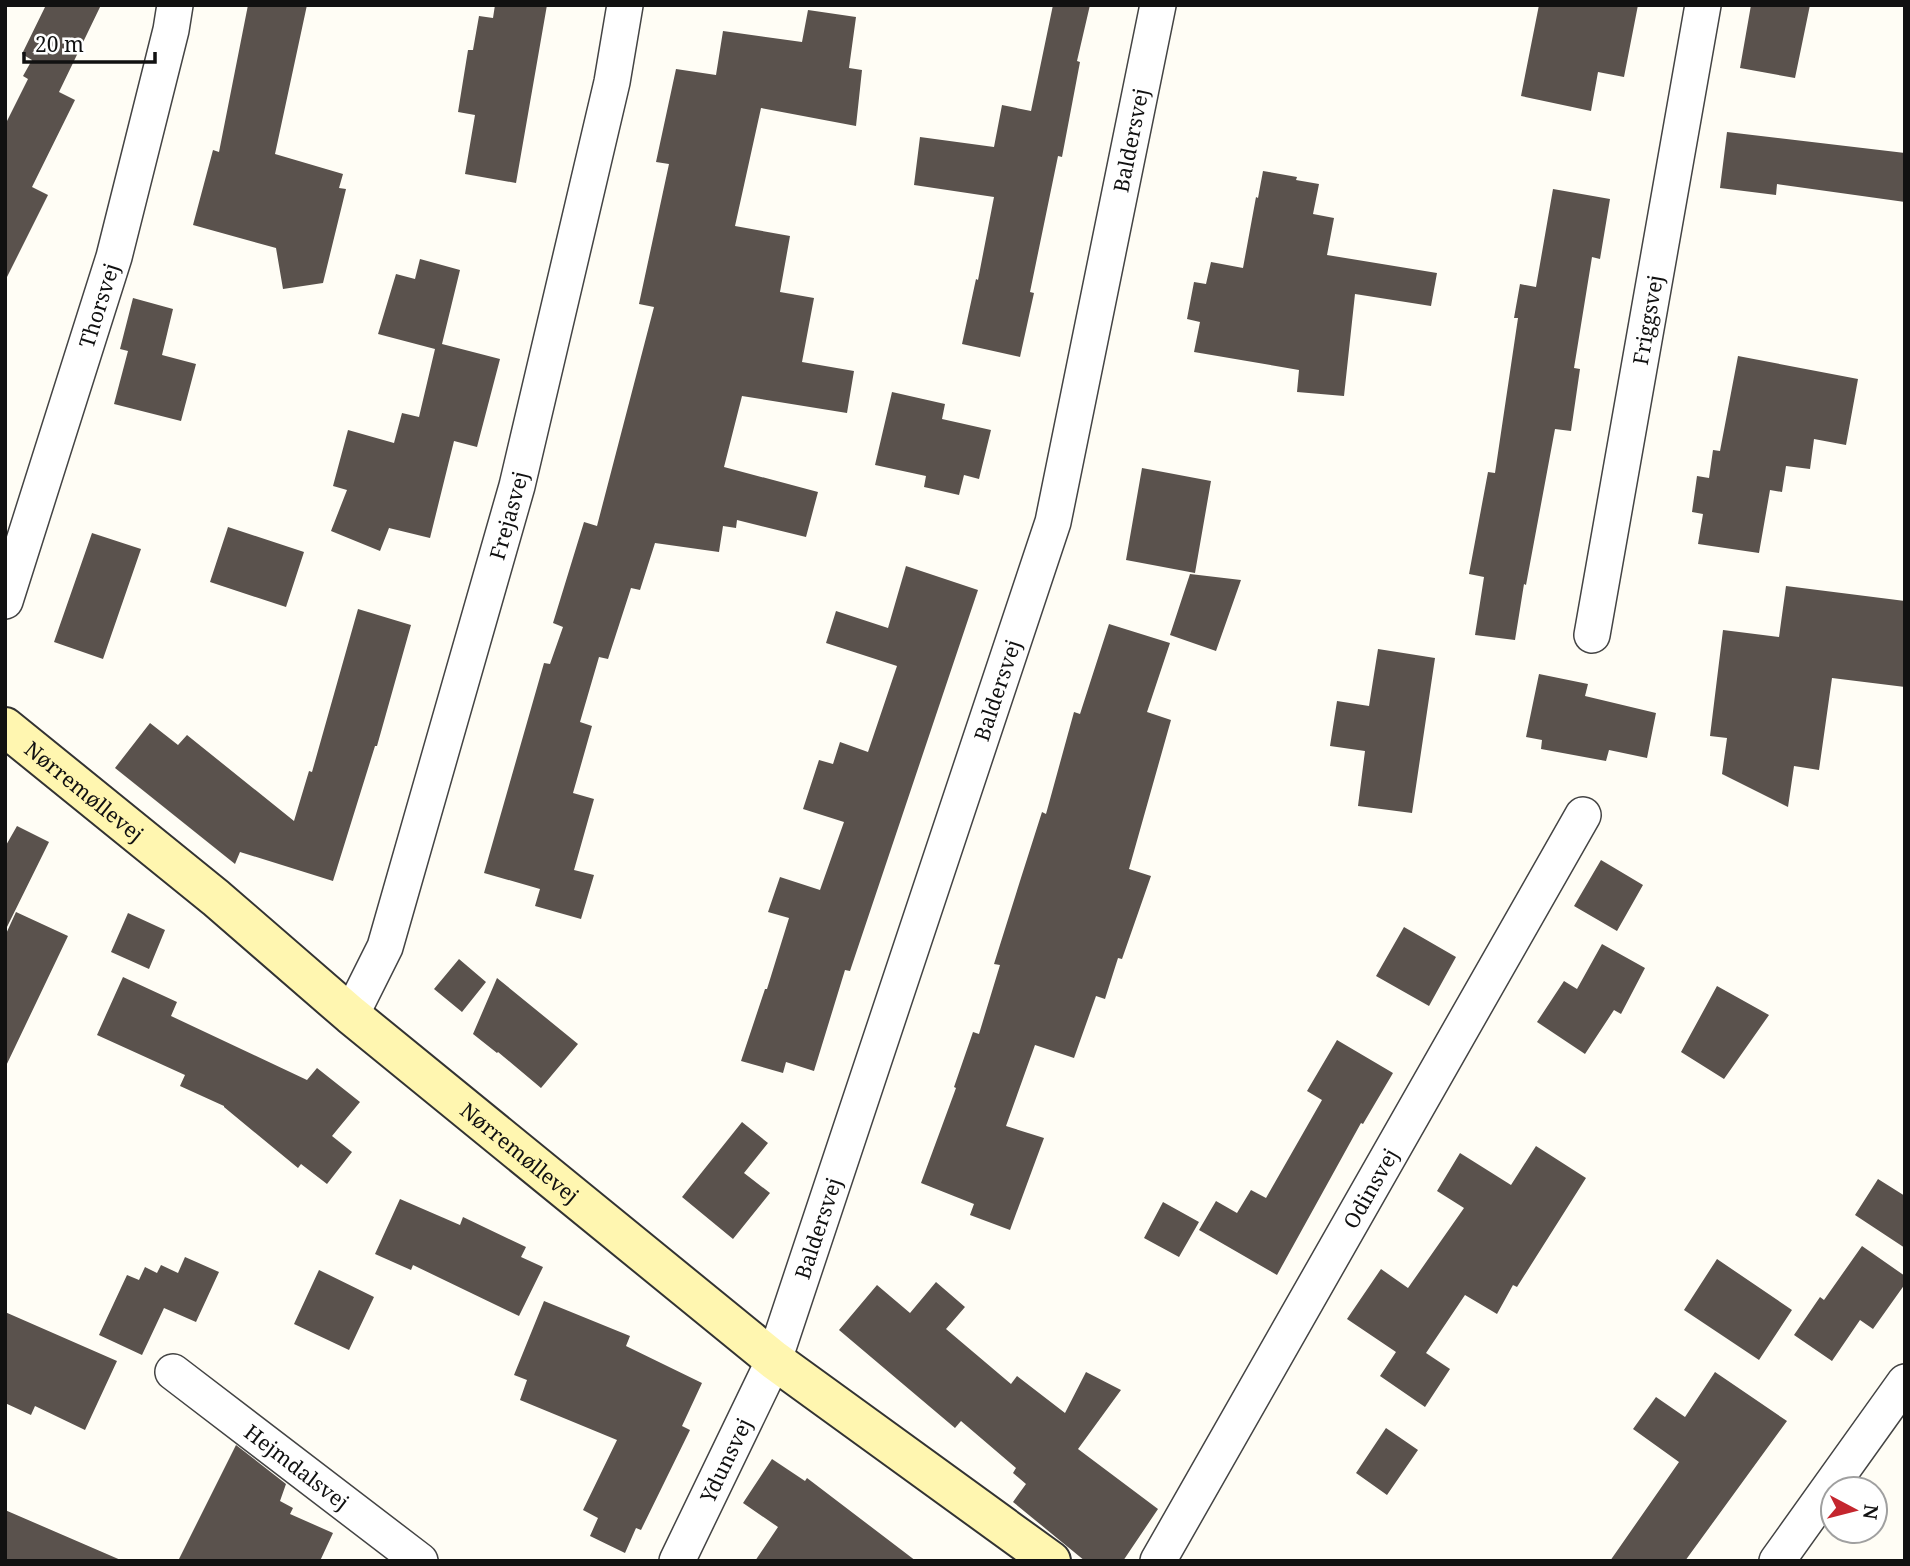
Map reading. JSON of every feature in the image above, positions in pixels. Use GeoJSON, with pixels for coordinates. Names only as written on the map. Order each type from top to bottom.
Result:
{"type":"FeatureCollection","features":[{"type":"Feature","properties":{"kind":"street","name":"Thorsvej"},"geometry":{"type":"LineString","coordinates":[[5,601],[114,257],[175,5]]}},
{"type":"Feature","properties":{"kind":"street","name":"Frejasvej"},"geometry":{"type":"LineString","coordinates":[[351,1015],[385,947],[517,486],[612,82],[625,5]]}},
{"type":"Feature","properties":{"kind":"street","name":"Baldersvej"},"geometry":{"type":"LineString","coordinates":[[774,1360],[1053,522],[1158,5]]}},
{"type":"Feature","properties":{"kind":"street","name":"Friggsvej"},"geometry":{"type":"LineString","coordinates":[[1592,635],[1703,5]]}},
{"type":"Feature","properties":{"kind":"street","name":"Nørremøllevej"},"geometry":{"type":"LineString","coordinates":[[5,727],[216,898],[351,1015],[774,1360],[1051,1561]]}},
{"type":"Feature","properties":{"kind":"street","name":"Odinsvej"},"geometry":{"type":"LineString","coordinates":[[1158,1561],[1583,815]]}},
{"type":"Feature","properties":{"kind":"street","name":"Ydunsvej"},"geometry":{"type":"LineString","coordinates":[[677,1561],[774,1360]]}},
{"type":"Feature","properties":{"kind":"street","name":"Hejmdalsvej"},"geometry":{"type":"LineString","coordinates":[[173,1372],[420,1561]]}},
{"type":"Feature","properties":{"kind":"street"},"geometry":{"type":"LineString","coordinates":[[1777,1561],[1905,1382]]}},
{"type":"Feature","properties":{"kind":"building"},"geometry":{"type":"Polygon","coordinates":[[[46,5],[101,5],[59,92],[75,100],[32,187],[48,195],[5,281],[5,125],[28,79],[23,76],[32,60],[22,54],[46,5]]]}},
{"type":"Feature","properties":{"kind":"building"},"geometry":{"type":"Polygon","coordinates":[[[248,5],[307,5],[275,154],[343,174],[339,188],[346,189],[323,283],[283,289],[276,248],[193,225],[213,150],[219,152],[248,5]]]}},
{"type":"Feature","properties":{"kind":"building"},"geometry":{"type":"Polygon","coordinates":[[[495,5],[547,5],[516,183],[465,174],[475,115],[458,112],[468,50],[473,50],[479,16],[493,18],[495,5]]]}},
{"type":"Feature","properties":{"kind":"building"},"geometry":{"type":"Polygon","coordinates":[[[1053,5],[1090,5],[1077,61],[1080,62],[1062,157],[1058,156],[1030,292],[1034,293],[1020,357],[962,344],[994,197],[914,185],[920,137],[994,147],[1002,105],[1031,111],[1053,5]]]}},
{"type":"Feature","properties":{"kind":"building"},"geometry":{"type":"Polygon","coordinates":[[[1539,5],[1638,5],[1624,77],[1598,72],[1591,111],[1521,96],[1539,5]]]}},
{"type":"Feature","properties":{"kind":"building"},"geometry":{"type":"Polygon","coordinates":[[[1751,5],[1810,5],[1795,78],[1740,68],[1751,5]]]}},
{"type":"Feature","properties":{"kind":"building"},"geometry":{"type":"Polygon","coordinates":[[[808,10],[856,17],[849,68],[862,70],[856,126],[761,108],[735,226],[790,236],[780,292],[814,298],[802,362],[854,371],[847,413],[742,396],[724,467],[818,492],[806,537],[737,520],[736,528],[723,526],[719,552],[655,543],[640,590],[631,588],[608,659],[599,657],[580,722],[592,726],[573,793],[594,799],[574,870],[594,875],[581,919],[535,906],[540,889],[484,873],[544,663],[550,664],[563,627],[553,623],[584,522],[597,526],[654,307],[639,304],[669,164],[656,162],[676,69],[716,75],[723,31],[802,42],[808,10]]]}},
{"type":"Feature","properties":{"kind":"building"},"geometry":{"type":"Polygon","coordinates":[[[1727,132],[1905,153],[1905,202],[1777,184],[1776,195],[1720,188],[1727,132]]]}},
{"type":"Feature","properties":{"kind":"building"},"geometry":{"type":"Polygon","coordinates":[[[1263,171],[1319,184],[1313,214],[1334,218],[1327,255],[1437,273],[1431,306],[1355,294],[1344,396],[1297,392],[1299,370],[1194,352],[1200,322],[1187,319],[1194,282],[1206,284],[1211,262],[1243,268],[1263,171]]]}},
{"type":"Feature","properties":{"kind":"building"},"geometry":{"type":"Polygon","coordinates":[[[1553,189],[1610,199],[1600,259],[1592,257],[1574,368],[1580,369],[1571,431],[1555,429],[1515,640],[1475,635],[1484,577],[1469,574],[1488,472],[1495,473],[1518,318],[1514,318],[1520,284],[1536,287],[1553,189]]]}},
{"type":"Feature","properties":{"kind":"building"},"geometry":{"type":"Polygon","coordinates":[[[420,259],[460,270],[442,344],[500,359],[477,447],[454,441],[430,538],[389,528],[380,551],[331,531],[347,490],[333,486],[348,430],[394,443],[402,413],[419,417],[435,349],[378,334],[396,274],[415,279],[420,259]]]}},
{"type":"Feature","properties":{"kind":"building"},"geometry":{"type":"Polygon","coordinates":[[[133,298],[173,309],[162,355],[196,364],[181,421],[114,404],[128,351],[120,349],[133,298]]]}},
{"type":"Feature","properties":{"kind":"building"},"geometry":{"type":"Polygon","coordinates":[[[1738,356],[1858,379],[1846,445],[1814,439],[1810,469],[1786,466],[1782,492],[1770,490],[1759,553],[1698,544],[1703,514],[1692,512],[1697,476],[1709,478],[1713,450],[1720,451],[1738,356]]]}},
{"type":"Feature","properties":{"kind":"building"},"geometry":{"type":"Polygon","coordinates":[[[892,392],[945,404],[942,419],[991,430],[979,479],[964,475],[959,495],[924,487],[926,476],[875,465],[892,392]]]}},
{"type":"Feature","properties":{"kind":"building"},"geometry":{"type":"Polygon","coordinates":[[[1142,468],[1211,481],[1195,573],[1126,560],[1142,468]]]}},
{"type":"Feature","properties":{"kind":"building"},"geometry":{"type":"Polygon","coordinates":[[[228,527],[304,552],[286,607],[210,582],[228,527]]]}},
{"type":"Feature","properties":{"kind":"building"},"geometry":{"type":"Polygon","coordinates":[[[92,533],[141,549],[103,659],[54,642],[92,533]]]}},
{"type":"Feature","properties":{"kind":"building"},"geometry":{"type":"Polygon","coordinates":[[[906,566],[978,590],[850,971],[845,970],[814,1071],[786,1062],[783,1073],[741,1061],[789,918],[768,912],[780,877],[820,890],[844,822],[803,809],[819,760],[833,764],[840,742],[868,752],[897,666],[826,643],[836,611],[888,628],[906,566]]]}},
{"type":"Feature","properties":{"kind":"building"},"geometry":{"type":"Polygon","coordinates":[[[1190,574],[1241,580],[1216,651],[1170,635],[1190,574]]]}},
{"type":"Feature","properties":{"kind":"building"},"geometry":{"type":"Polygon","coordinates":[[[1786,586],[1905,601],[1905,687],[1832,678],[1819,770],[1794,766],[1788,807],[1722,774],[1727,738],[1710,736],[1723,630],[1779,637],[1786,586]]]}},
{"type":"Feature","properties":{"kind":"building"},"geometry":{"type":"Polygon","coordinates":[[[358,609],[411,625],[377,746],[333,881],[240,852],[235,864],[115,768],[150,723],[178,745],[187,735],[294,821],[309,771],[312,772],[358,609]]]}},
{"type":"Feature","properties":{"kind":"building"},"geometry":{"type":"Polygon","coordinates":[[[1109,624],[1170,643],[1147,712],[1171,720],[1129,869],[1151,876],[1122,959],[1118,958],[1105,999],[1096,996],[1074,1058],[1035,1045],[1006,1126],[1044,1138],[1010,1230],[970,1215],[974,1204],[921,1183],[956,1088],[954,1087],[973,1032],[979,1034],[1000,965],[994,964],[1020,881],[1042,812],[1046,814],[1074,712],[1080,714],[1109,624]]]}},
{"type":"Feature","properties":{"kind":"building"},"geometry":{"type":"Polygon","coordinates":[[[1378,649],[1435,658],[1412,813],[1358,806],[1365,751],[1330,746],[1337,701],[1369,706],[1378,649]]]}},
{"type":"Feature","properties":{"kind":"building"},"geometry":{"type":"Polygon","coordinates":[[[1539,674],[1588,684],[1585,696],[1656,713],[1647,758],[1609,750],[1606,761],[1541,749],[1542,740],[1526,737],[1539,674]]]}},
{"type":"Feature","properties":{"kind":"building"},"geometry":{"type":"Polygon","coordinates":[[[17,826],[49,842],[5,931],[5,847],[17,826]]]}},
{"type":"Feature","properties":{"kind":"building"},"geometry":{"type":"Polygon","coordinates":[[[1601,860],[1643,885],[1617,931],[1574,906],[1601,860]]]}},
{"type":"Feature","properties":{"kind":"building"},"geometry":{"type":"Polygon","coordinates":[[[16,912],[68,936],[5,1068],[5,936],[16,912]]]}},
{"type":"Feature","properties":{"kind":"building"},"geometry":{"type":"Polygon","coordinates":[[[128,913],[165,930],[149,969],[111,952],[128,913]]]}},
{"type":"Feature","properties":{"kind":"building"},"geometry":{"type":"Polygon","coordinates":[[[1404,927],[1456,957],[1429,1006],[1376,976],[1404,927]]]}},
{"type":"Feature","properties":{"kind":"building"},"geometry":{"type":"Polygon","coordinates":[[[1602,944],[1645,968],[1621,1014],[1614,1010],[1585,1054],[1537,1022],[1564,981],[1577,989],[1602,944]]]}},
{"type":"Feature","properties":{"kind":"building"},"geometry":{"type":"Polygon","coordinates":[[[459,959],[486,982],[462,1012],[434,989],[459,959]]]}},
{"type":"Feature","properties":{"kind":"building"},"geometry":{"type":"Polygon","coordinates":[[[123,977],[177,1002],[171,1016],[307,1080],[317,1068],[360,1102],[332,1136],[352,1152],[327,1184],[301,1164],[298,1168],[224,1106],[180,1086],[185,1075],[97,1035],[123,977]]]}},
{"type":"Feature","properties":{"kind":"building"},"geometry":{"type":"Polygon","coordinates":[[[497,978],[578,1044],[541,1088],[473,1034],[497,978]]]}},
{"type":"Feature","properties":{"kind":"building"},"geometry":{"type":"Polygon","coordinates":[[[1717,986],[1769,1015],[1724,1079],[1681,1052],[1717,986]]]}},
{"type":"Feature","properties":{"kind":"building"},"geometry":{"type":"Polygon","coordinates":[[[1337,1040],[1393,1073],[1363,1124],[1361,1123],[1277,1275],[1199,1230],[1216,1201],[1237,1213],[1251,1190],[1266,1198],[1322,1100],[1307,1091],[1337,1040]]]}},
{"type":"Feature","properties":{"kind":"building"},"geometry":{"type":"Polygon","coordinates":[[[742,1122],[768,1143],[744,1173],[770,1193],[733,1239],[682,1197],[742,1122]]]}},
{"type":"Feature","properties":{"kind":"building"},"geometry":{"type":"Polygon","coordinates":[[[1536,1146],[1586,1178],[1517,1287],[1513,1285],[1497,1314],[1465,1295],[1426,1353],[1450,1369],[1425,1407],[1380,1376],[1396,1352],[1347,1319],[1381,1269],[1408,1288],[1464,1208],[1437,1191],[1460,1153],[1511,1185],[1536,1146]]]}},
{"type":"Feature","properties":{"kind":"building"},"geometry":{"type":"Polygon","coordinates":[[[1878,1179],[1905,1196],[1905,1248],[1855,1215],[1878,1179]]]}},
{"type":"Feature","properties":{"kind":"building"},"geometry":{"type":"Polygon","coordinates":[[[400,1199],[460,1225],[463,1217],[526,1247],[521,1257],[543,1267],[519,1316],[413,1265],[411,1270],[375,1254],[400,1199]]]}},
{"type":"Feature","properties":{"kind":"building"},"geometry":{"type":"Polygon","coordinates":[[[1163,1202],[1199,1222],[1179,1257],[1144,1238],[1163,1202]]]}},
{"type":"Feature","properties":{"kind":"building"},"geometry":{"type":"Polygon","coordinates":[[[1862,1246],[1905,1276],[1905,1284],[1873,1329],[1860,1320],[1832,1361],[1794,1335],[1820,1297],[1824,1300],[1862,1246]]]}},
{"type":"Feature","properties":{"kind":"building"},"geometry":{"type":"Polygon","coordinates":[[[185,1257],[219,1272],[196,1322],[164,1308],[142,1355],[99,1335],[127,1275],[139,1280],[145,1267],[157,1273],[161,1265],[178,1273],[185,1257]]]}},
{"type":"Feature","properties":{"kind":"building"},"geometry":{"type":"Polygon","coordinates":[[[1717,1259],[1792,1310],[1759,1360],[1684,1310],[1717,1259]]]}},
{"type":"Feature","properties":{"kind":"building"},"geometry":{"type":"Polygon","coordinates":[[[319,1270],[374,1297],[349,1350],[294,1324],[319,1270]]]}},
{"type":"Feature","properties":{"kind":"building"},"geometry":{"type":"Polygon","coordinates":[[[936,1282],[965,1307],[946,1329],[1011,1384],[1017,1376],[1065,1413],[1086,1372],[1121,1390],[1078,1449],[1158,1509],[1123,1561],[1085,1561],[1013,1502],[1026,1484],[1013,1473],[1016,1468],[961,1421],[955,1428],[839,1330],[877,1285],[910,1313],[936,1282]]]}},
{"type":"Feature","properties":{"kind":"building"},"geometry":{"type":"Polygon","coordinates":[[[544,1301],[630,1336],[626,1346],[702,1383],[682,1426],[690,1430],[641,1530],[636,1528],[625,1553],[590,1536],[598,1518],[583,1510],[617,1440],[520,1400],[527,1380],[514,1375],[544,1301]]]}},
{"type":"Feature","properties":{"kind":"building"},"geometry":{"type":"Polygon","coordinates":[[[5,1312],[117,1361],[85,1430],[35,1406],[31,1415],[5,1403],[5,1312]]]}},
{"type":"Feature","properties":{"kind":"building"},"geometry":{"type":"Polygon","coordinates":[[[1715,1372],[1787,1421],[1685,1561],[1610,1561],[1679,1462],[1633,1429],[1656,1397],[1685,1417],[1715,1372]]]}},
{"type":"Feature","properties":{"kind":"building"},"geometry":{"type":"Polygon","coordinates":[[[1386,1428],[1418,1450],[1387,1495],[1356,1473],[1386,1428]]]}},
{"type":"Feature","properties":{"kind":"building"},"geometry":{"type":"Polygon","coordinates":[[[236,1445],[286,1484],[280,1501],[293,1508],[290,1514],[333,1533],[320,1561],[178,1561],[236,1445]]]}},
{"type":"Feature","properties":{"kind":"building"},"geometry":{"type":"Polygon","coordinates":[[[772,1459],[805,1481],[807,1478],[916,1561],[755,1561],[778,1527],[743,1503],[772,1459]]]}},
{"type":"Feature","properties":{"kind":"building"},"geometry":{"type":"Polygon","coordinates":[[[5,1510],[123,1561],[5,1561],[5,1510]]]}}]}
